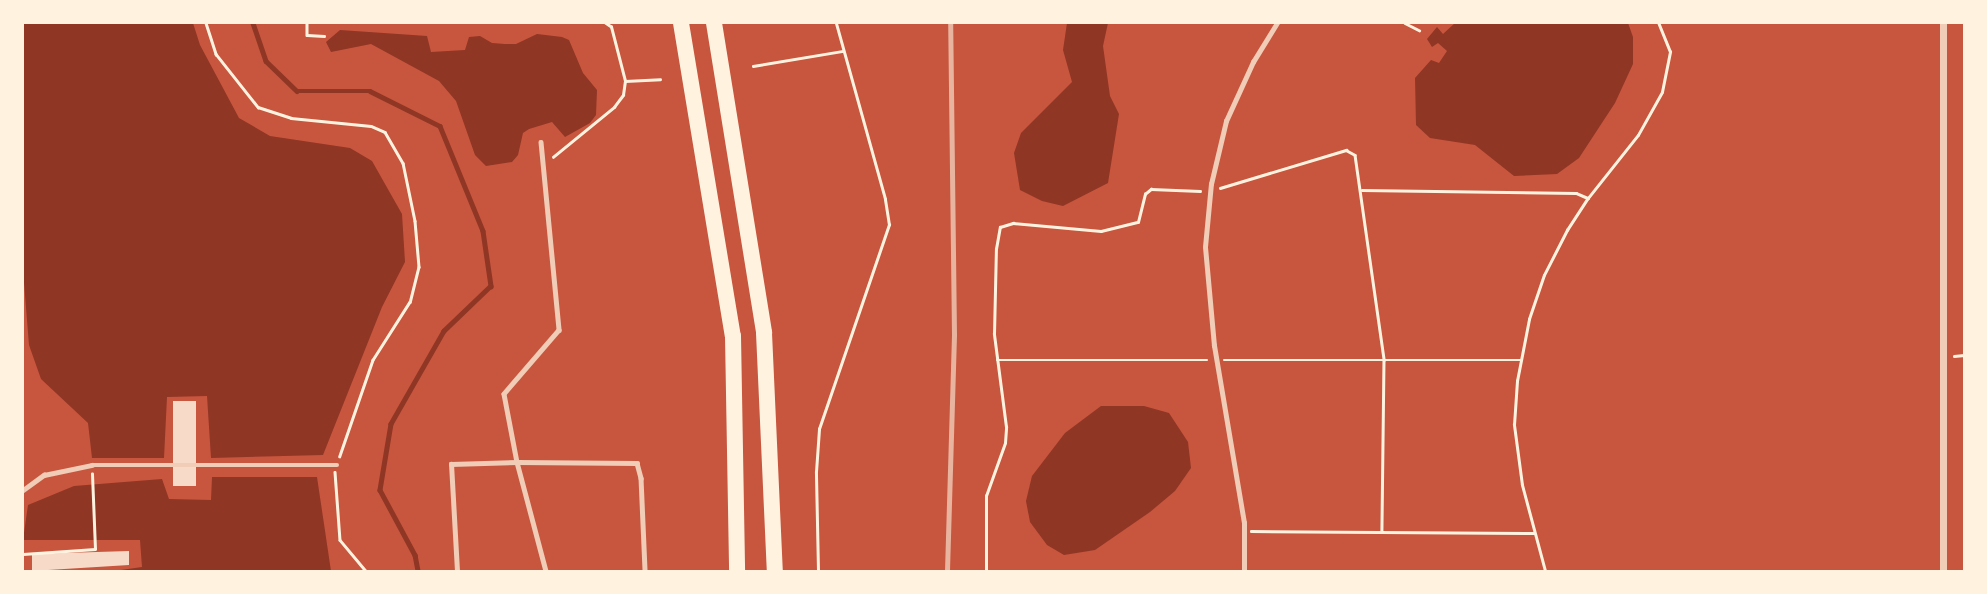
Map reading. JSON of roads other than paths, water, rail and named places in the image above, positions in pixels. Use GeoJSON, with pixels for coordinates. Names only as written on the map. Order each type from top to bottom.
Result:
{"type":"FeatureCollection","features":[{"type":"Feature","properties":{"kind":"highway"},"geometry":{"type":"LineString","coordinates":[[681,23],[733,336],[737,571]]}},
{"type":"Feature","properties":{"kind":"highway"},"geometry":{"type":"LineString","coordinates":[[714,23],[764,333],[775,571]]}},
{"type":"Feature","properties":{"kind":"street"},"geometry":{"type":"LineString","coordinates":[[1943,23],[1943,571]]}},
{"type":"Feature","properties":{"kind":"lane"},"geometry":{"type":"LineString","coordinates":[[1244,571],[1244,531],[1216,360],[1205,247],[1210,191],[1226,121],[1253,62],[1277,23]]}},
{"type":"Feature","properties":{"kind":"lane"},"geometry":{"type":"LineString","coordinates":[[541,142],[559,330],[504,394],[517,462],[546,571]]}},
{"type":"Feature","properties":{"kind":"lane"},"geometry":{"type":"LineString","coordinates":[[457,571],[451,464],[517,462],[637,463],[641,478],[645,571]]}},
{"type":"Feature","properties":{"kind":"lane"},"geometry":{"type":"LineString","coordinates":[[23,490],[44,475],[92,465],[337,465]]}},
{"type":"Feature","properties":{"kind":"waterway"},"geometry":{"type":"LineString","coordinates":[[253,23],[266,61],[297,91],[370,91],[440,126],[483,231],[491,286],[444,331],[391,424],[380,490],[415,555],[418,571]]}},
{"type":"Feature","properties":{"kind":"railway"},"geometry":{"type":"LineString","coordinates":[[947,571],[954,335],[950,23]]}}]}
